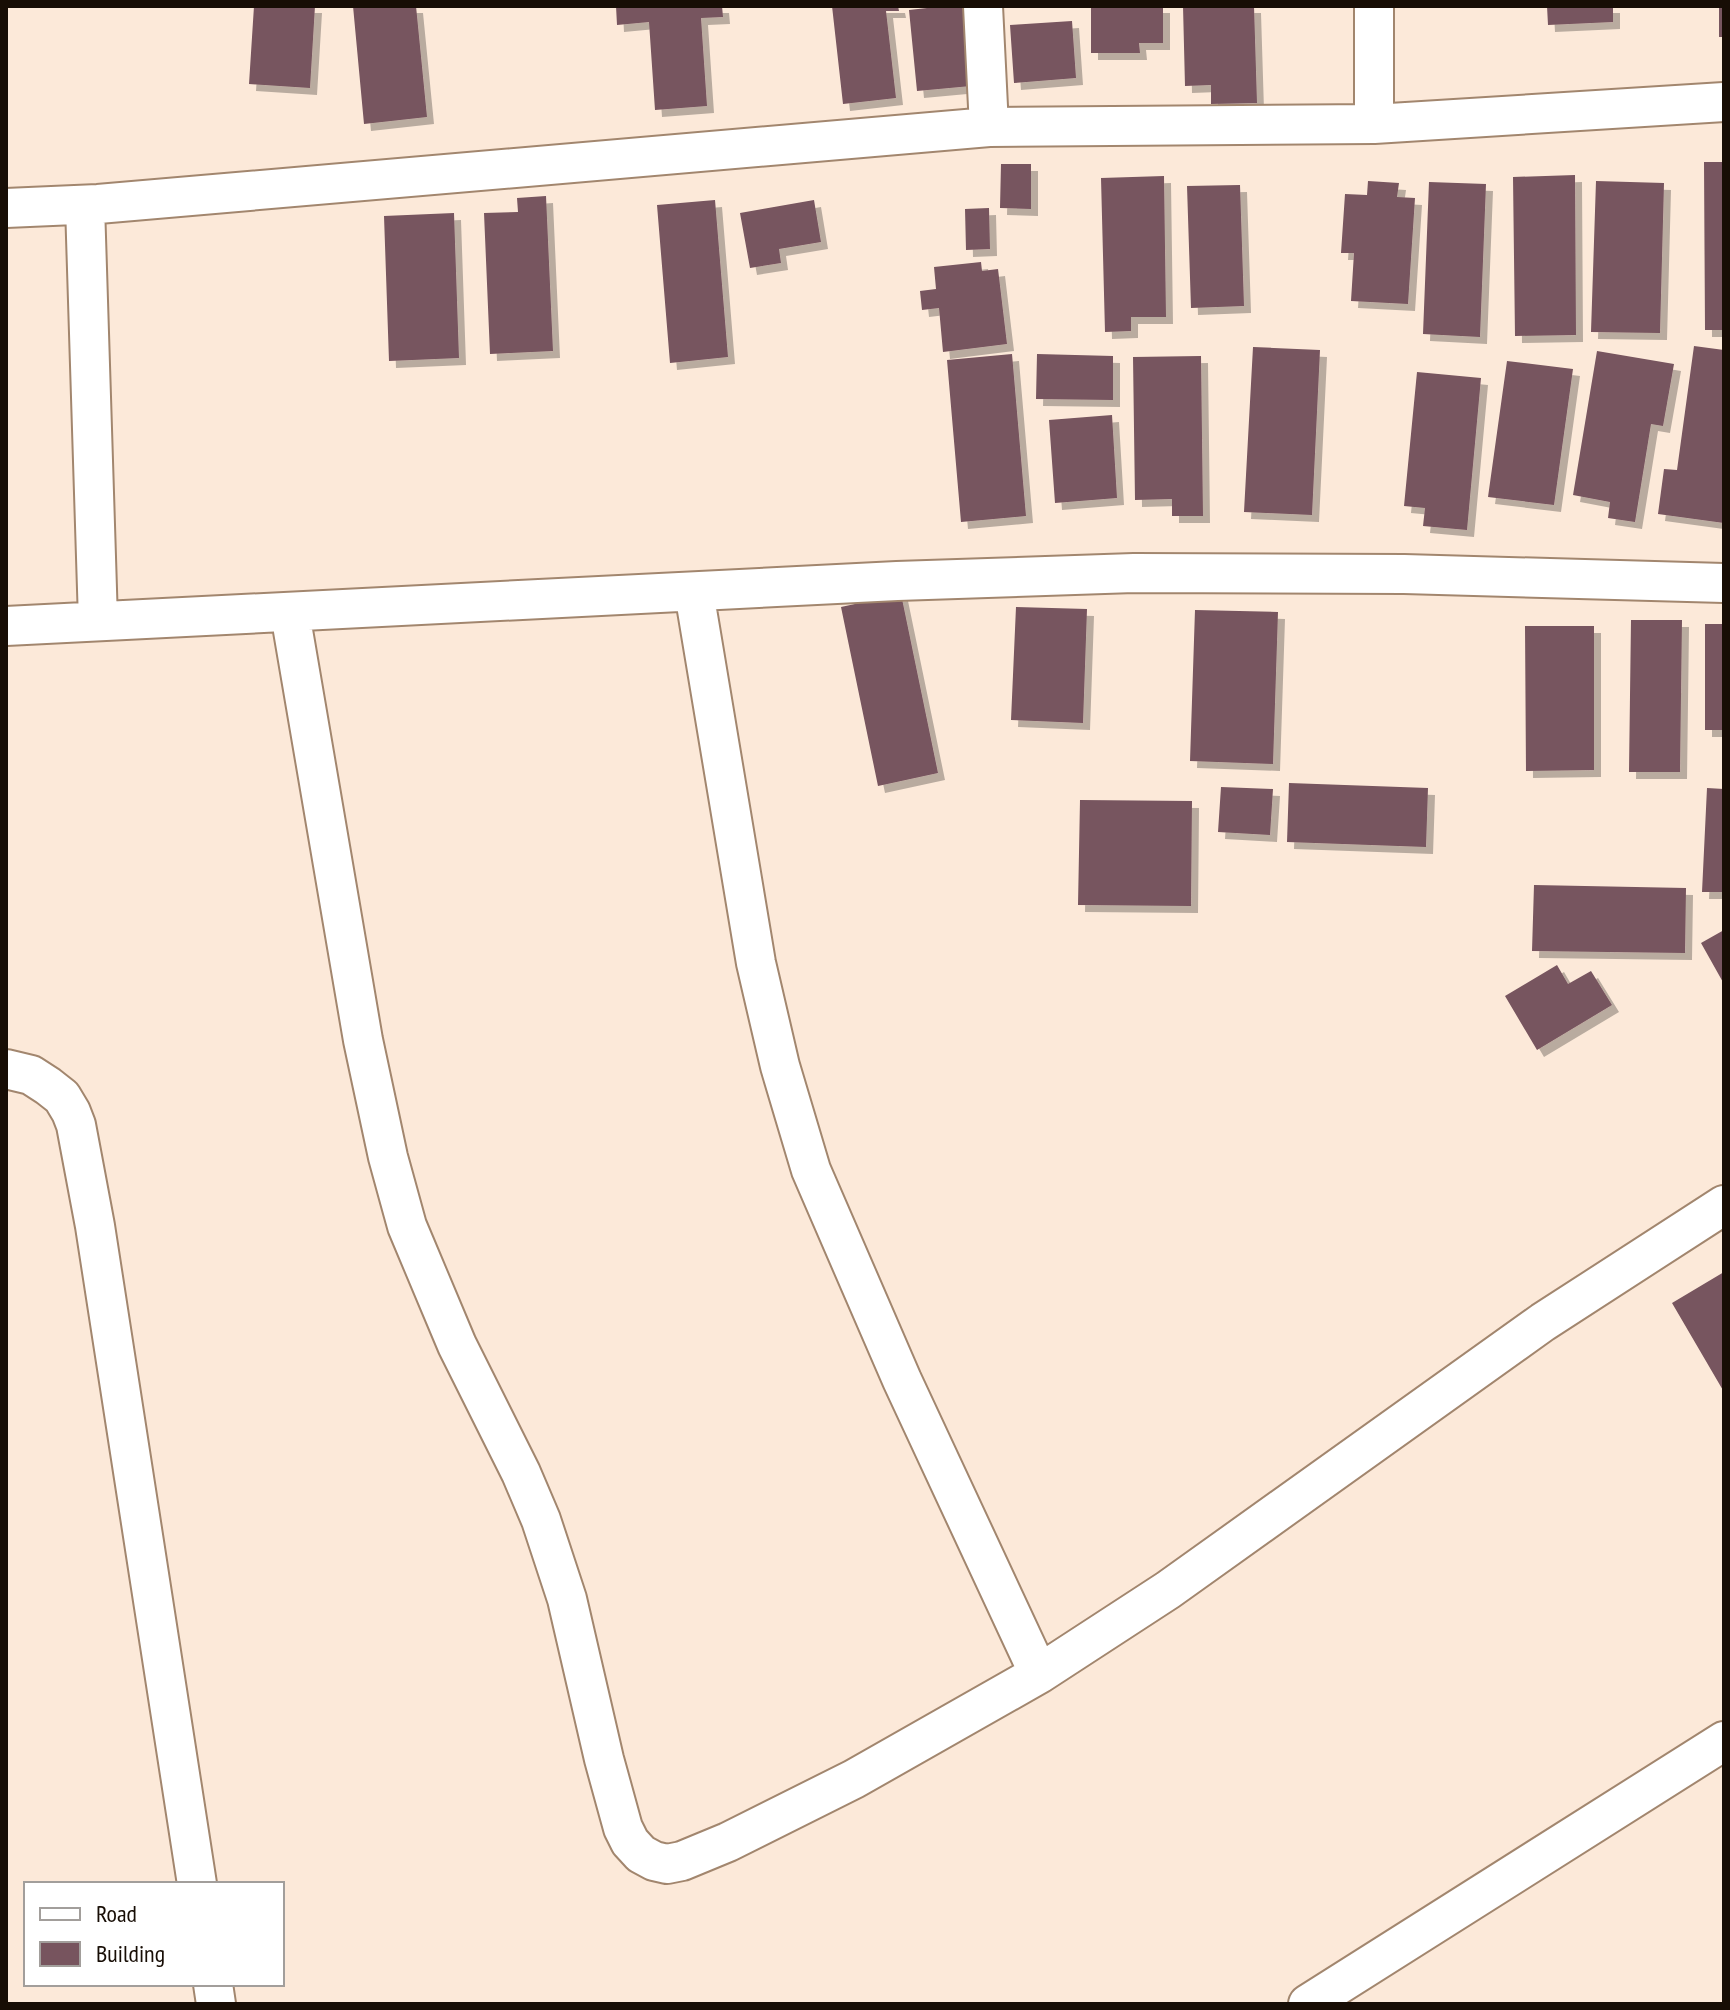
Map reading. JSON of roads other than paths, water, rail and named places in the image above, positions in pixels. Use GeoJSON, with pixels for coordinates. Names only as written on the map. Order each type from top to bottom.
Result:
{"type":"FeatureCollection","features":[{"type":"Feature","properties":{"kind":"street"},"geometry":{"type":"LineString","coordinates":[[983,6],[989,127]]}},
{"type":"Feature","properties":{"kind":"street"},"geometry":{"type":"LineString","coordinates":[[1374,6],[1374,124]]}},
{"type":"Feature","properties":{"kind":"street"},"geometry":{"type":"LineString","coordinates":[[6,208],[85,205],[989,127],[1374,124],[1724,102]]}},
{"type":"Feature","properties":{"kind":"street"},"geometry":{"type":"LineString","coordinates":[[85,205],[98,621]]}},
{"type":"Feature","properties":{"kind":"street"},"geometry":{"type":"LineString","coordinates":[[6,626],[897,581],[1134,573],[1404,574],[1724,583]]}},
{"type":"Feature","properties":{"kind":"street"},"geometry":{"type":"LineString","coordinates":[[694,592],[756,963],[780,1066],[811,1170],[902,1380],[1039,1674]]}},
{"type":"Feature","properties":{"kind":"street"},"geometry":{"type":"LineString","coordinates":[[290,613],[363,1040],[388,1157],[407,1226],[457,1345],[541,1520],[567,1599],[623,1828],[641,1854],[654,1861],[667,1864],[682,1861],[728,1842],[854,1779],[1039,1674],[1168,1590],[1543,1322],[1724,1205]]}},
{"type":"Feature","properties":{"kind":"street"},"geometry":{"type":"LineString","coordinates":[[6,1069],[31,1075],[62,1097],[76,1125],[95,1226],[197,1882]]}},
{"type":"Feature","properties":{"kind":"street"},"geometry":{"type":"LineString","coordinates":[[1308,2004],[1724,1741]]}}]}
